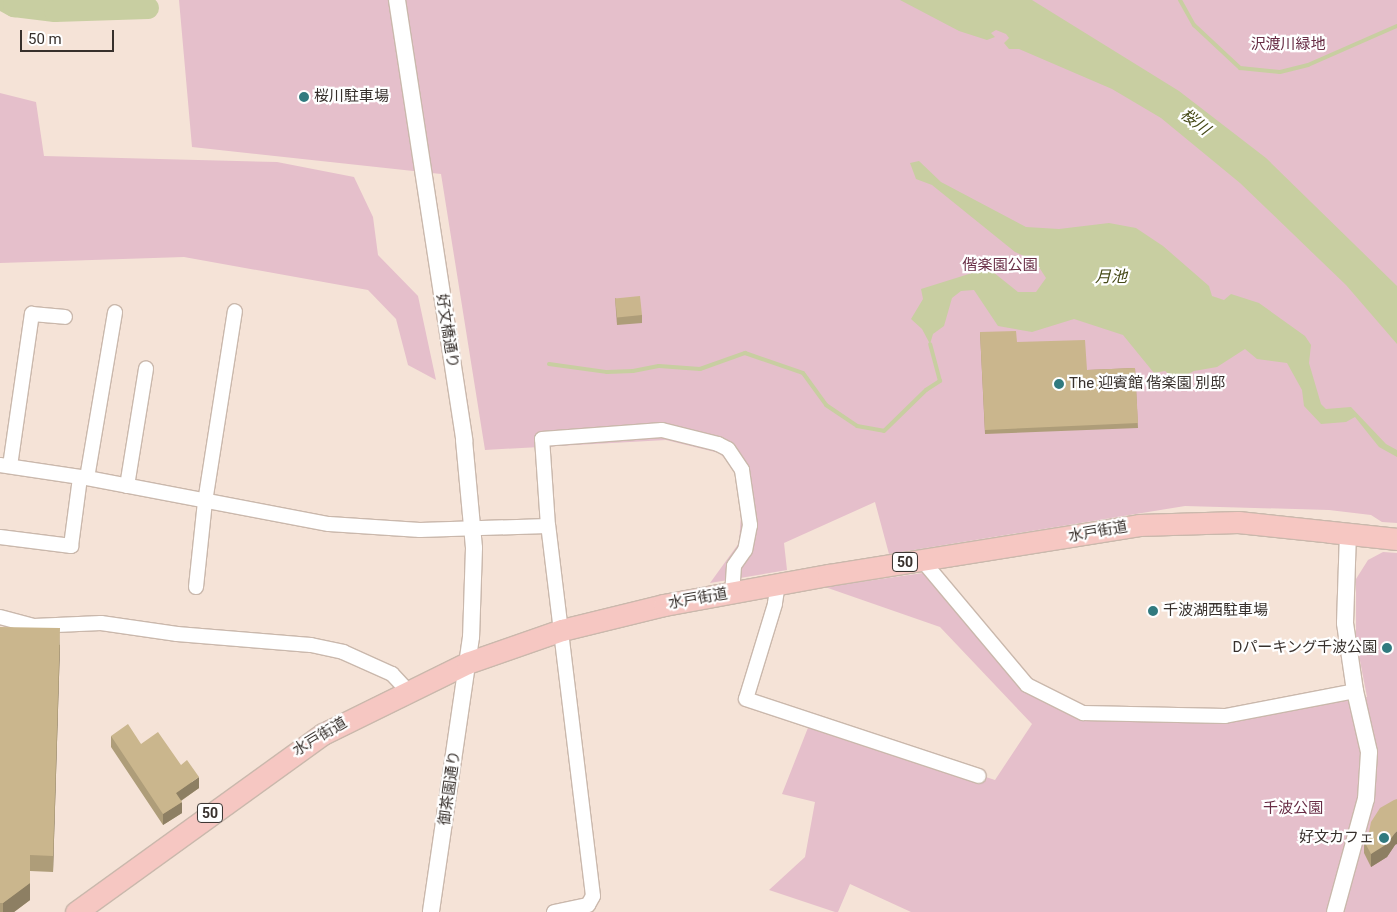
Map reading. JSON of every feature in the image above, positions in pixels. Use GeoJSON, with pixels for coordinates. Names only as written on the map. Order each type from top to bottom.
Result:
{"type":"FeatureCollection","features":[{"type":"Feature","properties":{"kind":"main road","name":"水戸街道"},"geometry":{"type":"LineString","coordinates":[[76,912],[289,756],[339,725],[467,663],[562,630],[656,607],[778,584],[1164,523],[1238,522],[1397,539]]}},
{"type":"Feature","properties":{"kind":"street","name":"好文橋通り"},"geometry":{"type":"LineString","coordinates":[[397,0],[464,440],[473,530],[472,618],[467,663]]}},
{"type":"Feature","properties":{"kind":"street"},"geometry":{"type":"LineString","coordinates":[[196,586],[205,502],[235,311]]}},
{"type":"Feature","properties":{"kind":"street"},"geometry":{"type":"LineString","coordinates":[[0,537],[70,546],[115,312]]}},
{"type":"Feature","properties":{"kind":"street"},"geometry":{"type":"LineString","coordinates":[[65,317],[32,314],[5,466],[84,478],[205,502],[358,527],[473,530],[548,526]]}},
{"type":"Feature","properties":{"kind":"street"},"geometry":{"type":"LineString","coordinates":[[127,486],[146,369]]}},
{"type":"Feature","properties":{"kind":"street"},"geometry":{"type":"LineString","coordinates":[[554,912],[589,908],[593,896],[548,526],[542,439],[575,439],[606,433],[662,430],[718,444],[732,454],[742,470],[750,525],[745,550],[734,566],[732,593]]}},
{"type":"Feature","properties":{"kind":"street"},"geometry":{"type":"LineString","coordinates":[[1335,912],[1366,799],[1369,752],[1355,691],[1345,623],[1348,534]]}},
{"type":"Feature","properties":{"kind":"street"},"geometry":{"type":"LineString","coordinates":[[922,560],[1027,686],[1083,713],[1225,716],[1355,691]]}},
{"type":"Feature","properties":{"kind":"street"},"geometry":{"type":"LineString","coordinates":[[778,584],[775,604],[746,699],[979,776]]}},
{"type":"Feature","properties":{"kind":"street"},"geometry":{"type":"LineString","coordinates":[[0,617],[34,626],[101,623],[177,634],[310,646],[343,652],[392,674],[408,690]]}},
{"type":"Feature","properties":{"kind":"street","name":"御茶園通り"},"geometry":{"type":"LineString","coordinates":[[431,912],[467,663]]}},
{"type":"Feature","properties":{"kind":"green space","name":"偕楽園公園"},"geometry":{"type":"Polygon","coordinates":[[[179,0],[1397,0],[1397,523],[1382,522],[1371,515],[1329,510],[1185,506],[889,554],[875,502],[784,543],[787,570],[710,583],[739,543],[741,515],[735,468],[719,453],[666,440],[485,450],[441,174],[192,147],[179,0]]]}},
{"type":"Feature","properties":{"kind":"green space"},"geometry":{"type":"Polygon","coordinates":[[[0,93],[36,102],[44,156],[277,162],[354,177],[373,217],[378,255],[418,296],[436,380],[408,365],[396,319],[368,290],[184,257],[0,263],[0,93]]]}},
{"type":"Feature","properties":{"kind":"green space","name":"千波公園"},"geometry":{"type":"Polygon","coordinates":[[[1383,552],[1397,553],[1397,912],[911,912],[850,884],[838,912],[835,912],[769,890],[805,857],[815,802],[782,794],[811,720],[995,780],[1032,724],[940,627],[825,587],[923,573],[1027,685],[1083,713],[1225,716],[1348,696],[1367,697],[1356,640],[1356,579],[1368,560],[1383,552]]]}},
{"type":"Feature","properties":{"kind":"water","name":"桜川"},"geometry":{"type":"Polygon","coordinates":[[[900,0],[1032,0],[1179,91],[1266,158],[1397,286],[1397,344],[1346,285],[1240,183],[1161,118],[1112,89],[1019,49],[1009,49],[1004,43],[1009,38],[1006,34],[996,30],[991,33],[995,37],[987,40],[959,31],[900,0]]]}},
{"type":"Feature","properties":{"kind":"water","name":"月池"},"geometry":{"type":"Polygon","coordinates":[[[919,161],[941,182],[1026,227],[1059,229],[1109,223],[1136,228],[1163,246],[1209,286],[1212,296],[1224,300],[1231,294],[1259,303],[1305,336],[1311,345],[1309,363],[1321,404],[1326,409],[1351,407],[1386,444],[1397,450],[1397,457],[1379,447],[1355,417],[1346,422],[1321,424],[1304,406],[1302,390],[1287,363],[1257,359],[1245,349],[1217,367],[1194,371],[1176,380],[1165,371],[1154,373],[1123,335],[1074,319],[1032,332],[998,326],[974,290],[961,291],[952,298],[944,326],[933,334],[930,344],[922,329],[911,319],[923,299],[921,289],[988,268],[1018,292],[1036,292],[1046,278],[1035,261],[1015,252],[932,185],[916,179],[910,163],[919,161]]]}},
{"type":"Feature","properties":{"kind":"building"},"geometry":{"type":"Polygon","coordinates":[[[640,296],[642,315],[617,318],[615,299],[640,296]]]}},
{"type":"Feature","properties":{"kind":"building","name":"The 迎賓館 偕楽園 別邸"},"geometry":{"type":"Polygon","coordinates":[[[1016,331],[1017,342],[1085,340],[1087,370],[1135,368],[1138,423],[985,430],[980,332],[1016,331]]]}},
{"type":"Feature","properties":{"kind":"building"},"geometry":{"type":"Polygon","coordinates":[[[0,627],[60,628],[53,856],[30,855],[30,883],[3,903],[0,903],[0,627]]]}},
{"type":"Feature","properties":{"kind":"building"},"geometry":{"type":"Polygon","coordinates":[[[128,724],[141,744],[158,732],[181,765],[187,760],[199,777],[176,793],[182,802],[163,814],[111,736],[128,724]]]}},
{"type":"Feature","properties":{"kind":"building","name":"好文カフェ"},"geometry":{"type":"Polygon","coordinates":[[[1397,799],[1397,831],[1387,844],[1371,854],[1364,841],[1368,837],[1371,822],[1380,808],[1397,799]]]}},
{"type":"Feature","properties":{"kind":"waterway"},"geometry":{"type":"LineString","coordinates":[[3,0],[14,6],[55,11],[148,8]]}},
{"type":"Feature","properties":{"kind":"waterway"},"geometry":{"type":"LineString","coordinates":[[1180,0],[1194,25],[1240,68],[1280,72],[1308,65],[1397,26]]}},
{"type":"Feature","properties":{"kind":"waterway"},"geometry":{"type":"LineString","coordinates":[[549,364],[607,372],[633,371],[659,366],[700,369],[745,353],[803,373],[826,405],[857,426],[884,431],[926,390],[940,381],[930,344]]}},
{"type":"Feature","properties":{"kind":"place","name":"桜川駐車場"},"geometry":{"type":"Point","coordinates":[304,97]}},
{"type":"Feature","properties":{"kind":"place","name":"The 迎賓館 偕楽園 別邸"},"geometry":{"type":"Point","coordinates":[1059,384]}},
{"type":"Feature","properties":{"kind":"place","name":"千波湖西駐車場"},"geometry":{"type":"Point","coordinates":[1153,611]}},
{"type":"Feature","properties":{"kind":"place","name":"Dパーキング千波公園"},"geometry":{"type":"Point","coordinates":[1387,648]}},
{"type":"Feature","properties":{"kind":"place","name":"好文カフェ"},"geometry":{"type":"Point","coordinates":[1384,838]}},
{"type":"Feature","properties":{"kind":"park label","name":"沢渡川緑地"},"geometry":{"type":"Point","coordinates":[1288,45]}}]}
